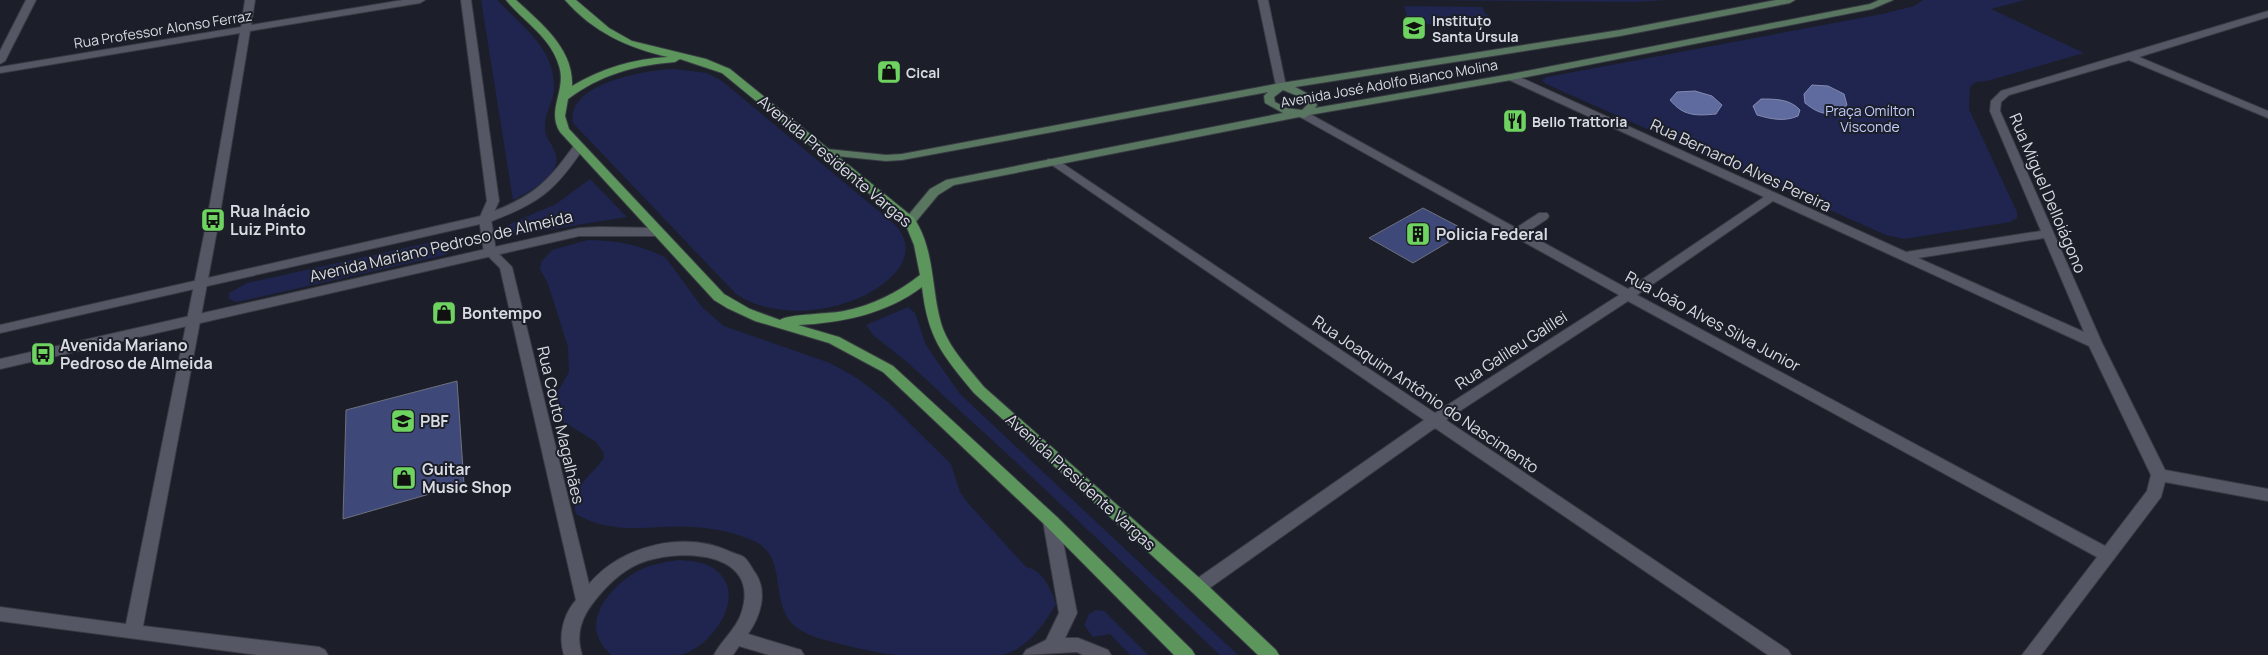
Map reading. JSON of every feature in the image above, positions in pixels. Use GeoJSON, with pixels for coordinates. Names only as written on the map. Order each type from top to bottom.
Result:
{"type":"FeatureCollection","features":[{"type":"Feature","properties":{"kind":"main road"},"geometry":{"type":"LineString","coordinates":[[511,0],[550,38],[563,59],[567,80],[558,116],[560,123],[719,297],[730,305],[833,340],[862,352],[888,369],[1051,521],[1186,655]]}},
{"type":"Feature","properties":{"kind":"main road","name":"Avenida Presidente Vargas"},"geometry":{"type":"LineString","coordinates":[[570,0],[618,38],[630,43],[701,61],[719,68],[736,78],[910,221],[924,253],[935,324],[952,356],[979,390],[1198,587],[1270,655]]}},
{"type":"Feature","properties":{"kind":"main road","name":"Avenida José Adolfo Bianco Molina"},"geometry":{"type":"LineString","coordinates":[[827,152],[886,158],[902,157],[1282,86],[1620,33],[1790,0]]}},
{"type":"Feature","properties":{"kind":"main road","name":"Avenida José Adolfo Bianco Molina"},"geometry":{"type":"LineString","coordinates":[[910,221],[934,192],[945,184],[1229,126],[1511,77],[1872,6],[1888,0]]}},
{"type":"Feature","properties":{"kind":"main road"},"geometry":{"type":"LineString","coordinates":[[1620,33],[1648,50]]}},
{"type":"Feature","properties":{"kind":"main road"},"geometry":{"type":"LineString","coordinates":[[563,98],[593,77],[626,66],[666,60],[701,61]]}},
{"type":"Feature","properties":{"kind":"main road"},"geometry":{"type":"LineString","coordinates":[[1282,86],[1308,97],[1312,105],[1304,114],[1282,110],[1270,104],[1269,96],[1282,86]]}},
{"type":"Feature","properties":{"kind":"main road"},"geometry":{"type":"LineString","coordinates":[[773,321],[837,318],[860,314],[905,294],[927,276]]}},
{"type":"Feature","properties":{"kind":"street"},"geometry":{"type":"LineString","coordinates":[[0,61],[31,0]]}},
{"type":"Feature","properties":{"kind":"street"},"geometry":{"type":"LineString","coordinates":[[133,632],[194,320],[250,0]]}},
{"type":"Feature","properties":{"kind":"street","name":"Rua Professor Alonso Ferraz"},"geometry":{"type":"LineString","coordinates":[[0,70],[420,0]]}},
{"type":"Feature","properties":{"kind":"street"},"geometry":{"type":"LineString","coordinates":[[466,0],[493,201],[486,219],[490,252]]}},
{"type":"Feature","properties":{"kind":"street"},"geometry":{"type":"LineString","coordinates":[[1263,0],[1282,86]]}},
{"type":"Feature","properties":{"kind":"street","name":"Rua Miguel Delloiágono"},"geometry":{"type":"LineString","coordinates":[[2159,475],[2095,343],[2047,234],[1995,112],[1996,101],[2005,93],[2268,14]]}},
{"type":"Feature","properties":{"kind":"street"},"geometry":{"type":"LineString","coordinates":[[2130,57],[2268,115]]}},
{"type":"Feature","properties":{"kind":"street","name":"Rua Bernardo Alves Pereira"},"geometry":{"type":"LineString","coordinates":[[1511,77],[2095,343]]}},
{"type":"Feature","properties":{"kind":"street","name":"Rua João Alves Silva Junior"},"geometry":{"type":"LineString","coordinates":[[1304,114],[1628,295],[2108,555]]}},
{"type":"Feature","properties":{"kind":"street","name":"Avenida Mariano Pedroso de Almeida"},"geometry":{"type":"LineString","coordinates":[[0,329],[486,219],[524,205],[538,197],[564,170],[579,146]]}},
{"type":"Feature","properties":{"kind":"street","name":"Rua Joaquim Antônio do Nascimento"},"geometry":{"type":"LineString","coordinates":[[1052,161],[1782,655]]}},
{"type":"Feature","properties":{"kind":"street","name":"Rua Galileu Galilei"},"geometry":{"type":"LineString","coordinates":[[1198,587],[1434,421],[1628,295],[1771,197]]}},
{"type":"Feature","properties":{"kind":"street"},"geometry":{"type":"LineString","coordinates":[[1517,233],[1544,216]]}},
{"type":"Feature","properties":{"kind":"street","name":"Avenida Mariano Pedroso de Almeida"},"geometry":{"type":"LineString","coordinates":[[0,364],[578,232],[600,230],[658,232]]}},
{"type":"Feature","properties":{"kind":"street"},"geometry":{"type":"LineString","coordinates":[[1904,256],[2047,234]]}},
{"type":"Feature","properties":{"kind":"street","name":"Rua Couto Magalhães"},"geometry":{"type":"LineString","coordinates":[[490,252],[506,267],[584,599]]}},
{"type":"Feature","properties":{"kind":"street"},"geometry":{"type":"LineString","coordinates":[[2030,655],[2155,492],[2159,475],[2268,495]]}},
{"type":"Feature","properties":{"kind":"street"},"geometry":{"type":"LineString","coordinates":[[1051,521],[1068,614],[1052,644]]}},
{"type":"Feature","properties":{"kind":"street"},"geometry":{"type":"LineString","coordinates":[[570,654],[570,635],[574,616],[584,599],[603,578],[628,561],[656,550],[685,545],[711,548],[733,557],[748,572],[754,592],[752,615],[739,639],[723,655]]}},
{"type":"Feature","properties":{"kind":"street"},"geometry":{"type":"LineString","coordinates":[[0,614],[319,655]]}},
{"type":"Feature","properties":{"kind":"street"},"geometry":{"type":"LineString","coordinates":[[739,639],[795,655]]}},
{"type":"Feature","properties":{"kind":"street"},"geometry":{"type":"LineString","coordinates":[[1032,655],[1052,644],[1078,645],[1102,655]]}},
{"type":"Feature","properties":{"kind":"green space"},"geometry":{"type":"Polygon","coordinates":[[[481,0],[497,0],[527,30],[544,51],[550,62],[553,75],[554,90],[545,128],[546,135],[555,152],[554,168],[543,182],[513,200],[481,0]]]}},
{"type":"Feature","properties":{"kind":"green space"},"geometry":{"type":"Polygon","coordinates":[[[1415,0],[1666,0],[1635,2],[1415,0]]]}},
{"type":"Feature","properties":{"kind":"green space","name":"Praça Omílton Visconde"},"geometry":{"type":"Polygon","coordinates":[[[1923,0],[2025,0],[1991,9],[2084,53],[1987,81],[1976,82],[1970,87],[1969,109],[2017,212],[2017,218],[2010,222],[1904,239],[1886,235],[1546,84],[1542,80],[1547,77],[1882,14],[1914,6],[1923,0]]]}},
{"type":"Feature","properties":{"kind":"green space"},"geometry":{"type":"Polygon","coordinates":[[[1404,6],[1482,7],[1485,14],[1489,15],[1486,18],[1489,25],[1409,24],[1404,6]]]}},
{"type":"Feature","properties":{"kind":"green space"},"geometry":{"type":"Polygon","coordinates":[[[674,69],[707,73],[722,81],[892,222],[902,235],[906,247],[904,259],[888,280],[863,296],[845,303],[833,307],[802,311],[776,309],[759,305],[736,294],[573,123],[574,109],[582,98],[594,89],[610,81],[628,76],[674,69]]]}},
{"type":"Feature","properties":{"kind":"green space"},"geometry":{"type":"Polygon","coordinates":[[[590,179],[627,217],[521,234],[508,234],[507,229],[510,224],[556,204],[590,179]]]}},
{"type":"Feature","properties":{"kind":"green space"},"geometry":{"type":"Polygon","coordinates":[[[441,240],[453,243],[453,249],[445,255],[237,302],[229,299],[229,293],[247,283],[441,240]]]}},
{"type":"Feature","properties":{"kind":"green space"},"geometry":{"type":"Polygon","coordinates":[[[588,240],[629,244],[666,258],[702,307],[724,326],[830,363],[857,378],[888,402],[951,464],[960,492],[967,502],[1026,567],[1037,572],[1046,581],[1056,604],[1034,635],[1011,652],[1002,655],[896,655],[829,641],[802,631],[788,619],[783,607],[772,558],[765,548],[754,541],[720,530],[696,527],[639,528],[607,526],[576,514],[574,505],[578,490],[604,458],[603,452],[596,442],[561,420],[555,408],[557,393],[569,372],[568,347],[548,284],[540,269],[541,262],[552,250],[588,240]]]}},
{"type":"Feature","properties":{"kind":"green space"},"geometry":{"type":"Polygon","coordinates":[[[908,307],[915,313],[926,345],[960,394],[1238,655],[1220,655],[1016,462],[907,362],[873,335],[866,325],[908,307]]]}},
{"type":"Feature","properties":{"kind":"green space"},"geometry":{"type":"Polygon","coordinates":[[[680,560],[708,565],[716,570],[725,581],[729,593],[727,606],[722,620],[714,632],[692,650],[680,655],[611,655],[602,644],[597,632],[596,622],[604,601],[620,583],[638,571],[653,565],[680,560]]]}},
{"type":"Feature","properties":{"kind":"green space"},"geometry":{"type":"Polygon","coordinates":[[[1096,610],[1104,611],[1148,655],[1130,655],[1110,634],[1093,637],[1084,625],[1089,614],[1096,610]]]}},
{"type":"Feature","properties":{"kind":"shaded area"},"geometry":{"type":"Polygon","coordinates":[[[1812,85],[1828,86],[1844,94],[1847,105],[1831,113],[1816,110],[1805,103],[1804,94],[1812,85]]]}},
{"type":"Feature","properties":{"kind":"shaded area"},"geometry":{"type":"Polygon","coordinates":[[[1695,91],[1712,96],[1722,105],[1716,114],[1690,114],[1680,109],[1670,100],[1677,92],[1695,91]]]}},
{"type":"Feature","properties":{"kind":"shaded area"},"geometry":{"type":"Polygon","coordinates":[[[1761,99],[1777,100],[1792,104],[1800,110],[1798,116],[1772,119],[1757,115],[1753,106],[1761,99]]]}},
{"type":"Feature","properties":{"kind":"building","name":"Policia Federal"},"geometry":{"type":"Polygon","coordinates":[[[1423,208],[1467,231],[1413,263],[1369,238],[1423,208]]]}},
{"type":"Feature","properties":{"kind":"building"},"geometry":{"type":"Polygon","coordinates":[[[457,381],[464,484],[343,519],[346,410],[457,381]]]}},
{"type":"Feature","properties":{"kind":"place","name":"Instituto Santa Úrsula"},"geometry":{"type":"Point","coordinates":[1414,28]}},
{"type":"Feature","properties":{"kind":"place","name":"Cical"},"geometry":{"type":"Point","coordinates":[889,72]}},
{"type":"Feature","properties":{"kind":"place","name":"Bello Trattoria"},"geometry":{"type":"Point","coordinates":[1515,121]}},
{"type":"Feature","properties":{"kind":"place","name":"Rua Inácio Luiz Pinto"},"geometry":{"type":"Point","coordinates":[213,220]}},
{"type":"Feature","properties":{"kind":"place","name":"Policia Federal"},"geometry":{"type":"Point","coordinates":[1418,234]}},
{"type":"Feature","properties":{"kind":"place","name":"Bontempo"},"geometry":{"type":"Point","coordinates":[444,313]}},
{"type":"Feature","properties":{"kind":"place","name":"Avenida Mariano Pedroso de Almeida"},"geometry":{"type":"Point","coordinates":[43,354]}},
{"type":"Feature","properties":{"kind":"place","name":"PBF"},"geometry":{"type":"Point","coordinates":[403,421]}},
{"type":"Feature","properties":{"kind":"place","name":"Guitar Music Shop"},"geometry":{"type":"Point","coordinates":[404,478]}}]}
